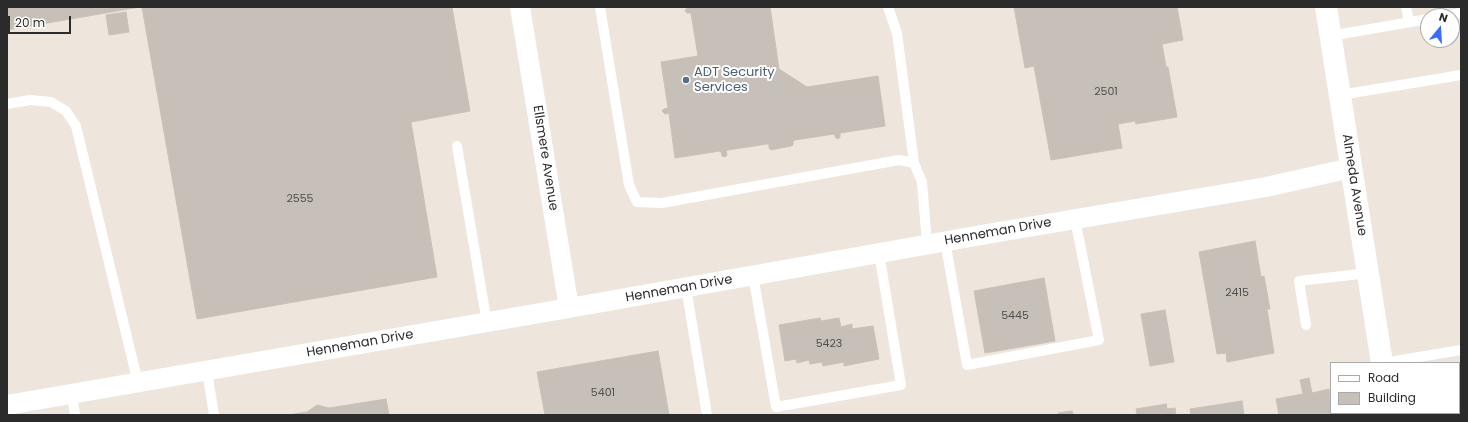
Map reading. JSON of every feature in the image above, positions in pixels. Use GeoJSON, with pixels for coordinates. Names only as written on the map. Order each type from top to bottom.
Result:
{"type":"FeatureCollection","features":[{"type":"Feature","properties":{"kind":"street","name":"Ellsmere Avenue"},"geometry":{"type":"LineString","coordinates":[[520,7],[569,308]]}},
{"type":"Feature","properties":{"kind":"street","name":"Almeda Avenue"},"geometry":{"type":"LineString","coordinates":[[1326,7],[1382,362]]}},
{"type":"Feature","properties":{"kind":"street","name":"Henneman Drive"},"geometry":{"type":"LineString","coordinates":[[7,405],[1266,187],[1351,168]]}},
{"type":"Feature","properties":{"kind":"lane"},"geometry":{"type":"LineString","coordinates":[[600,7],[629,185],[637,202],[662,203],[899,160],[914,163]]}},
{"type":"Feature","properties":{"kind":"lane"},"geometry":{"type":"LineString","coordinates":[[888,7],[897,33],[914,163],[922,182],[967,365],[1099,340],[1075,219]]}},
{"type":"Feature","properties":{"kind":"lane"},"geometry":{"type":"LineString","coordinates":[[1406,7],[1408,22]]}},
{"type":"Feature","properties":{"kind":"lane"},"geometry":{"type":"LineString","coordinates":[[1330,36],[1420,20]]}},
{"type":"Feature","properties":{"kind":"lane"},"geometry":{"type":"LineString","coordinates":[[1340,95],[1461,75]]}},
{"type":"Feature","properties":{"kind":"lane"},"geometry":{"type":"LineString","coordinates":[[7,104],[30,100],[51,102],[66,111],[76,126],[138,383]]}},
{"type":"Feature","properties":{"kind":"lane"},"geometry":{"type":"LineString","coordinates":[[456,146],[487,322]]}},
{"type":"Feature","properties":{"kind":"lane"},"geometry":{"type":"LineString","coordinates":[[753,275],[776,407],[901,385],[878,253]]}},
{"type":"Feature","properties":{"kind":"lane"},"geometry":{"type":"LineString","coordinates":[[1306,325],[1299,281],[1368,273]]}},
{"type":"Feature","properties":{"kind":"lane"},"geometry":{"type":"LineString","coordinates":[[686,287],[707,415]]}},
{"type":"Feature","properties":{"kind":"lane"},"geometry":{"type":"LineString","coordinates":[[1388,362],[1461,350]]}},
{"type":"Feature","properties":{"kind":"lane"},"geometry":{"type":"LineString","coordinates":[[207,371],[214,415]]}},
{"type":"Feature","properties":{"kind":"lane"},"geometry":{"type":"LineString","coordinates":[[72,394],[75,415]]}},
{"type":"Feature","properties":{"kind":"building"},"geometry":{"type":"Polygon","coordinates":[[[7,7],[140,7],[7,30],[7,7]]]}},
{"type":"Feature","properties":{"kind":"building"},"geometry":{"type":"Polygon","coordinates":[[[142,7],[452,7],[470,111],[411,122],[437,277],[197,319],[142,7]]]}},
{"type":"Feature","properties":{"kind":"building"},"geometry":{"type":"Polygon","coordinates":[[[690,7],[770,7],[779,69],[807,87],[878,76],[885,126],[840,133],[840,137],[838,139],[834,134],[795,140],[791,146],[771,150],[769,148],[769,144],[767,144],[728,150],[726,151],[727,155],[725,157],[722,156],[720,151],[675,158],[669,113],[665,114],[662,111],[668,108],[661,62],[698,56],[691,13],[687,13],[685,11],[690,7]]]}},
{"type":"Feature","properties":{"kind":"building"},"geometry":{"type":"Polygon","coordinates":[[[1014,7],[1177,7],[1183,40],[1162,44],[1166,67],[1168,67],[1177,117],[1136,124],[1135,121],[1118,124],[1122,148],[1051,160],[1034,66],[1025,68],[1014,7]]]}},
{"type":"Feature","properties":{"kind":"building"},"geometry":{"type":"Polygon","coordinates":[[[126,12],[129,32],[109,35],[106,15],[126,12]]]}},
{"type":"Feature","properties":{"kind":"building"},"geometry":{"type":"Polygon","coordinates":[[[1255,241],[1261,277],[1264,276],[1270,309],[1267,309],[1274,353],[1227,362],[1226,353],[1217,354],[1199,252],[1255,241]]]}},
{"type":"Feature","properties":{"kind":"building"},"geometry":{"type":"Polygon","coordinates":[[[1044,278],[1055,341],[985,353],[974,291],[1044,278]]]}},
{"type":"Feature","properties":{"kind":"building"},"geometry":{"type":"Polygon","coordinates":[[[1165,310],[1174,362],[1150,366],[1141,314],[1165,310]]]}},
{"type":"Feature","properties":{"kind":"building"},"geometry":{"type":"Polygon","coordinates":[[[820,318],[821,321],[839,318],[841,327],[852,324],[852,329],[873,326],[879,359],[844,366],[844,362],[823,366],[822,362],[810,364],[809,360],[797,363],[796,359],[785,361],[779,325],[820,318]]]}},
{"type":"Feature","properties":{"kind":"building"},"geometry":{"type":"Polygon","coordinates":[[[658,351],[669,415],[545,415],[537,372],[658,351]]]}},
{"type":"Feature","properties":{"kind":"building"},"geometry":{"type":"Polygon","coordinates":[[[1309,378],[1312,393],[1329,389],[1330,414],[1334,415],[1279,415],[1276,399],[1303,394],[1300,380],[1309,378]]]}},
{"type":"Feature","properties":{"kind":"building"},"geometry":{"type":"Polygon","coordinates":[[[386,399],[389,415],[288,415],[307,412],[317,405],[329,408],[386,399]]]}},
{"type":"Feature","properties":{"kind":"building"},"geometry":{"type":"Polygon","coordinates":[[[1242,401],[1244,415],[1191,415],[1190,409],[1242,401]]]}},
{"type":"Feature","properties":{"kind":"building"},"geometry":{"type":"Polygon","coordinates":[[[1166,404],[1167,409],[1175,408],[1176,415],[1133,415],[1137,414],[1136,409],[1166,404]]]}},
{"type":"Feature","properties":{"kind":"building"},"geometry":{"type":"Polygon","coordinates":[[[1072,411],[1073,415],[1059,415],[1058,413],[1072,411]]]}},
{"type":"Feature","properties":{"kind":"place","name":"ADT Security Services"},"geometry":{"type":"Point","coordinates":[686,80]}}]}
